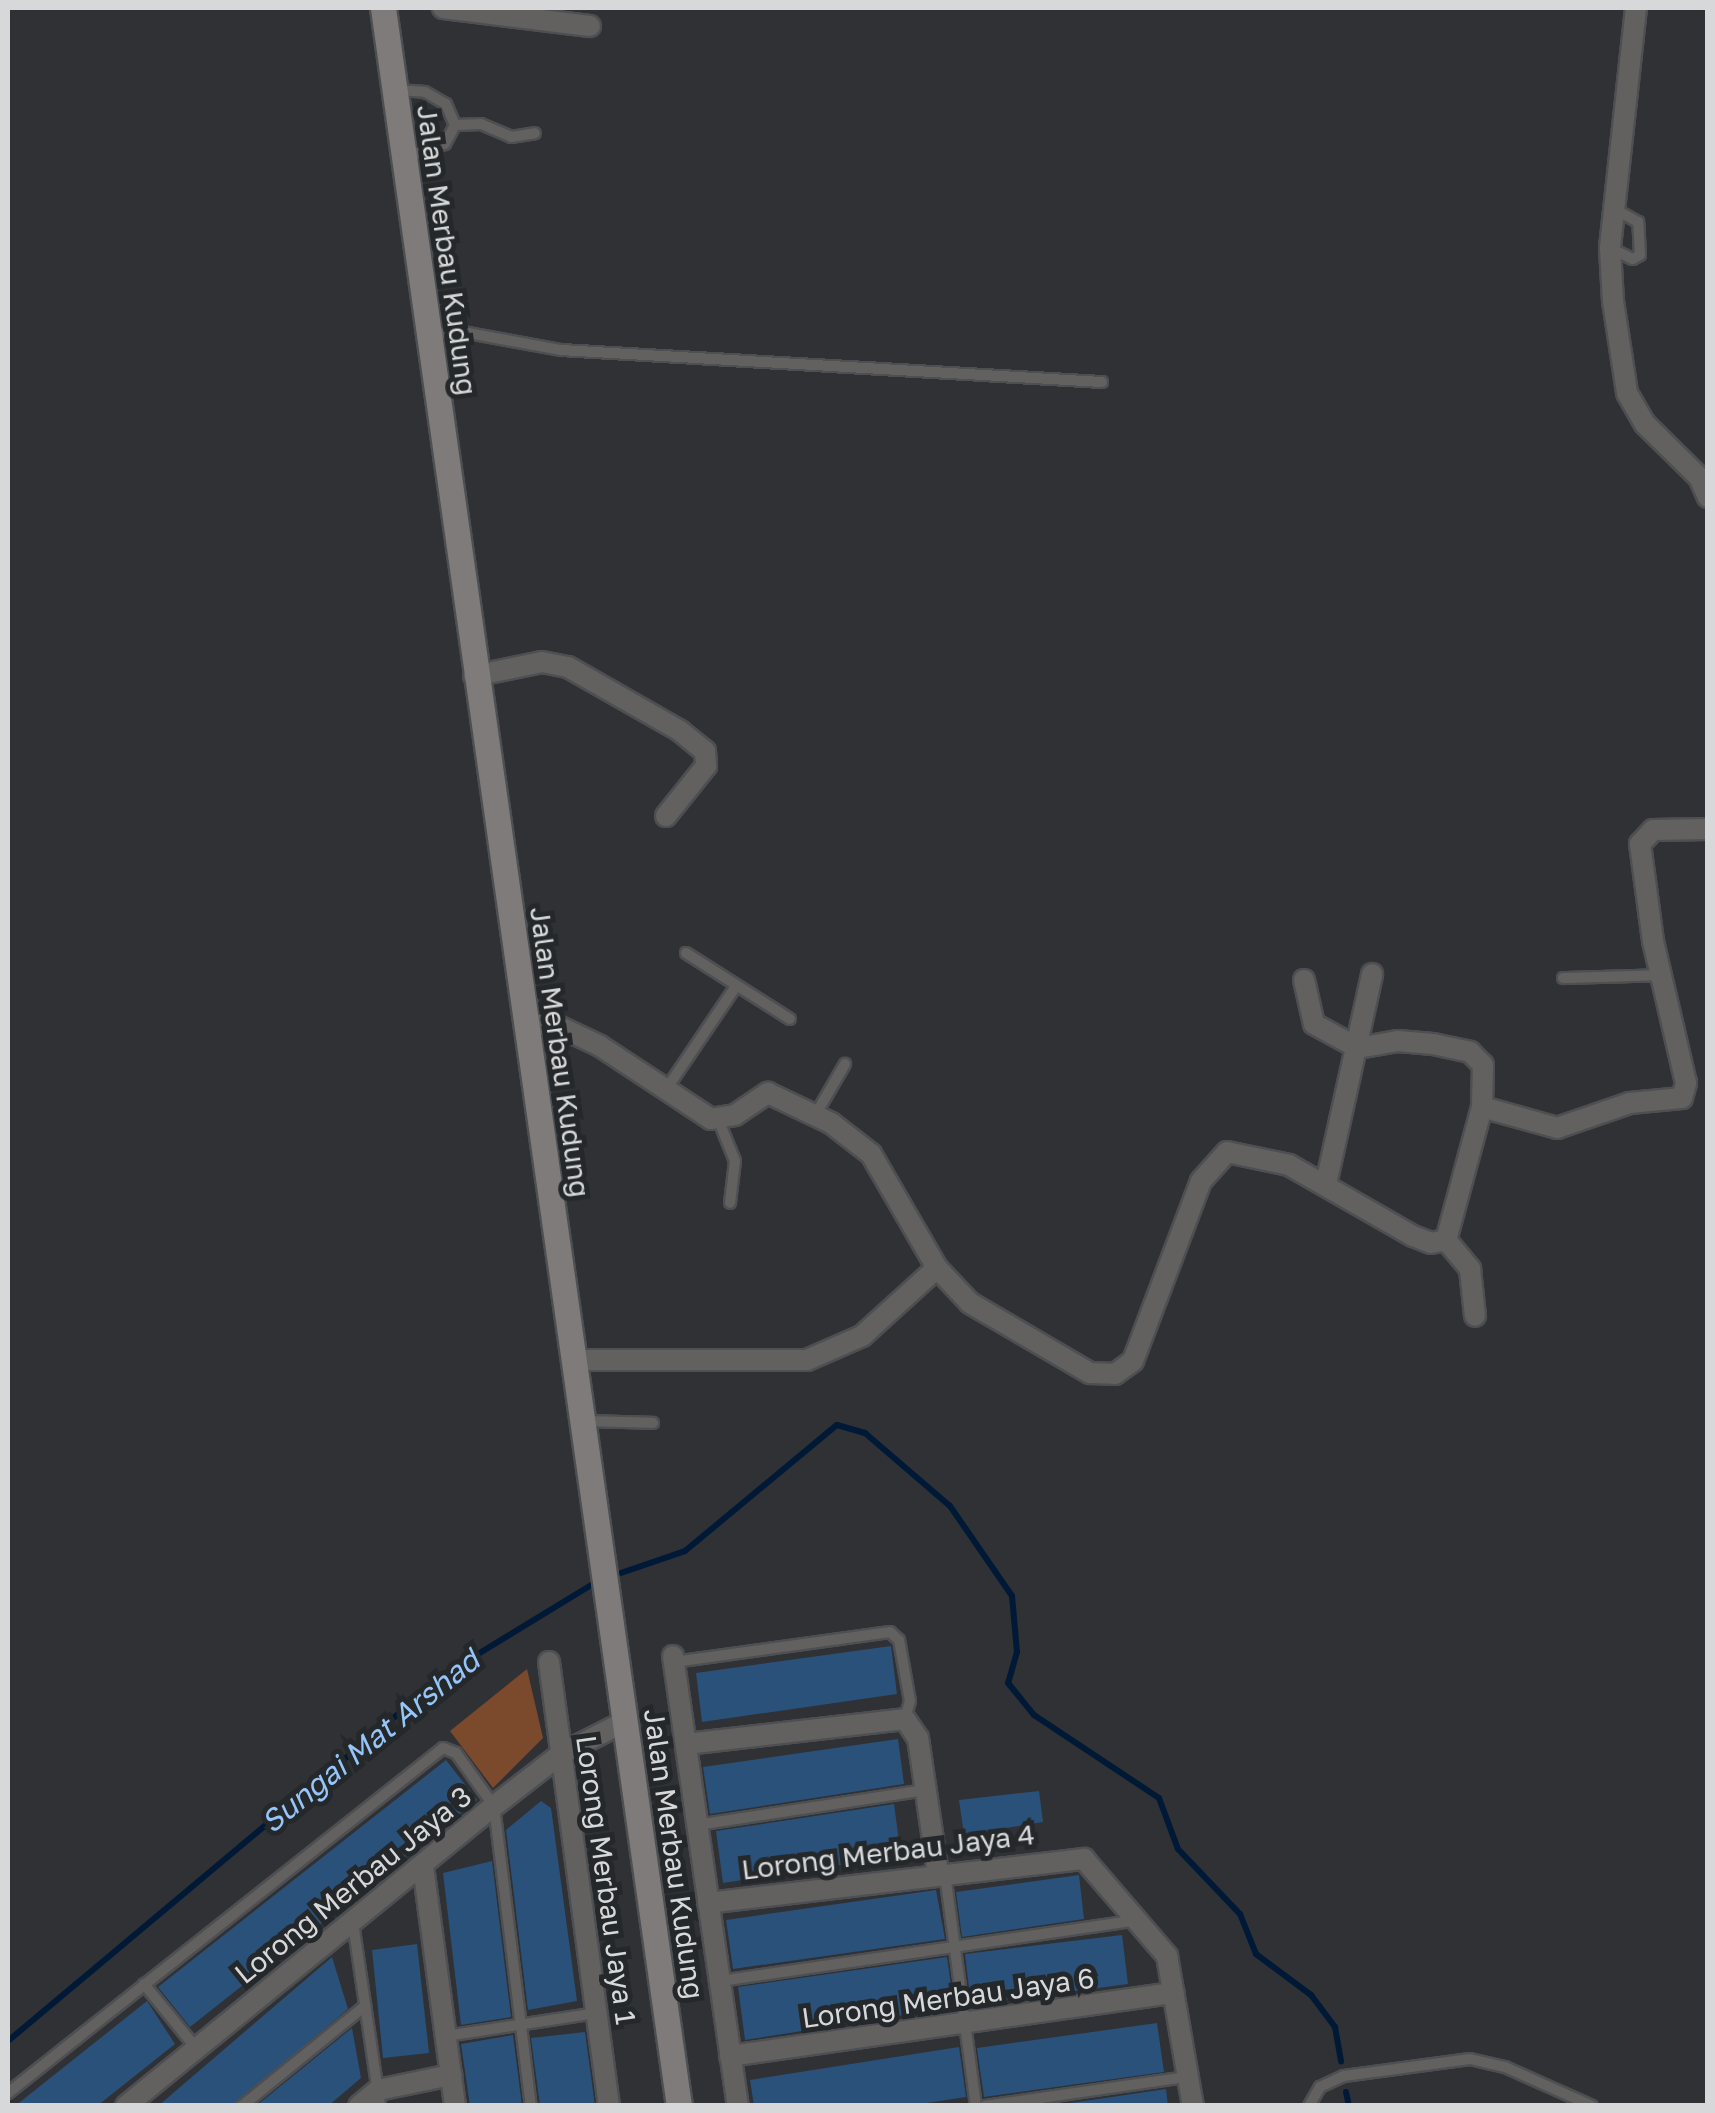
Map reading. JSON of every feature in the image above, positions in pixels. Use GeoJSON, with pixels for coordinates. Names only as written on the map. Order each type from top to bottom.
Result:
{"type":"FeatureCollection","features":[{"type":"Feature","properties":{"kind":"main road","name":"Jalan Merbau Kudung"},"geometry":{"type":"LineString","coordinates":[[383,8],[474,676],[679,2106]]}},
{"type":"Feature","properties":{"kind":"street"},"geometry":{"type":"LineString","coordinates":[[443,8],[590,26]]}},
{"type":"Feature","properties":{"kind":"street"},"geometry":{"type":"LineString","coordinates":[[1636,8],[1610,248],[1628,393],[1645,424],[1700,478],[1708,497]]}},
{"type":"Feature","properties":{"kind":"street"},"geometry":{"type":"LineString","coordinates":[[474,676],[542,662],[568,667],[647,708],[705,751],[706,766],[666,816]]}},
{"type":"Feature","properties":{"kind":"street"},"geometry":{"type":"LineString","coordinates":[[1482,1107],[1557,1128],[1630,1103],[1682,1098],[1686,1083],[1662,975],[1640,844],[1654,830],[1708,829]]}},
{"type":"Feature","properties":{"kind":"street"},"geometry":{"type":"LineString","coordinates":[[1326,1184],[1372,974]]}},
{"type":"Feature","properties":{"kind":"street"},"geometry":{"type":"LineString","coordinates":[[1304,980],[1314,1024],[1358,1048],[1398,1041],[1470,1052],[1488,1080],[1446,1240]]}},
{"type":"Feature","properties":{"kind":"street"},"geometry":{"type":"LineString","coordinates":[[526,1026],[556,1026],[600,1046],[664,1092],[717,1118],[735,1116],[768,1092],[816,1114],[871,1154],[937,1268],[970,1303],[1090,1373],[1116,1374],[1134,1361],[1211,1162],[1226,1152],[1255,1153],[1326,1184],[1413,1236],[1431,1244],[1446,1240]]}},
{"type":"Feature","properties":{"kind":"street"},"geometry":{"type":"LineString","coordinates":[[1446,1240],[1470,1270],[1475,1316]]}},
{"type":"Feature","properties":{"kind":"street"},"geometry":{"type":"LineString","coordinates":[[573,1360],[807,1360],[862,1336],[937,1268]]}},
{"type":"Feature","properties":{"kind":"street"},"geometry":{"type":"LineString","coordinates":[[674,1659],[738,2106]]}},
{"type":"Feature","properties":{"kind":"street","name":"Lorong Merbau Jaya 1"},"geometry":{"type":"LineString","coordinates":[[549,1662],[609,2106]]}},
{"type":"Feature","properties":{"kind":"street"},"geometry":{"type":"LineString","coordinates":[[686,1744],[904,1719],[918,1738],[942,1874]]}},
{"type":"Feature","properties":{"kind":"street","name":"Lorong Merbau Jaya 3"},"geometry":{"type":"LineString","coordinates":[[126,2106],[494,1806],[562,1754],[624,1722]]}},
{"type":"Feature","properties":{"kind":"street","name":"Lorong Merbau Jaya 4"},"geometry":{"type":"LineString","coordinates":[[708,1903],[1074,1857],[1094,1865],[1140,1920]]}},
{"type":"Feature","properties":{"kind":"street"},"geometry":{"type":"LineString","coordinates":[[423,1866],[455,2106]]}},
{"type":"Feature","properties":{"kind":"street"},"geometry":{"type":"LineString","coordinates":[[1140,1920],[1168,1956],[1193,2106]]}},
{"type":"Feature","properties":{"kind":"street","name":"Lorong Merbau Jaya 6"},"geometry":{"type":"LineString","coordinates":[[730,2056],[966,2026],[1174,1993]]}},
{"type":"Feature","properties":{"kind":"street"},"geometry":{"type":"LineString","coordinates":[[360,2106],[450,2075]]}},
{"type":"Feature","properties":{"kind":"lane"},"geometry":{"type":"LineString","coordinates":[[395,90],[424,92],[446,104],[456,125]]}},
{"type":"Feature","properties":{"kind":"lane"},"geometry":{"type":"LineString","coordinates":[[456,125],[481,124],[511,137],[535,133]]}},
{"type":"Feature","properties":{"kind":"lane"},"geometry":{"type":"LineString","coordinates":[[404,158],[446,144],[456,125]]}},
{"type":"Feature","properties":{"kind":"lane"},"geometry":{"type":"LineString","coordinates":[[1610,248],[1633,259],[1640,256],[1638,222],[1615,210]]}},
{"type":"Feature","properties":{"kind":"lane"},"geometry":{"type":"LineString","coordinates":[[429,334],[468,333],[581,351],[1102,382]]}},
{"type":"Feature","properties":{"kind":"lane"},"geometry":{"type":"LineString","coordinates":[[686,953],[790,1019]]}},
{"type":"Feature","properties":{"kind":"lane"},"geometry":{"type":"LineString","coordinates":[[1563,978],[1662,975]]}},
{"type":"Feature","properties":{"kind":"lane"},"geometry":{"type":"LineString","coordinates":[[664,1092],[736,986]]}},
{"type":"Feature","properties":{"kind":"lane"},"geometry":{"type":"LineString","coordinates":[[816,1114],[845,1064]]}},
{"type":"Feature","properties":{"kind":"lane"},"geometry":{"type":"LineString","coordinates":[[717,1118],[735,1161],[730,1203]]}},
{"type":"Feature","properties":{"kind":"lane"},"geometry":{"type":"LineString","coordinates":[[582,1421],[653,1423]]}},
{"type":"Feature","properties":{"kind":"lane"},"geometry":{"type":"LineString","coordinates":[[674,1659],[890,1632],[899,1640],[910,1701],[904,1719]]}},
{"type":"Feature","properties":{"kind":"lane"},"geometry":{"type":"LineString","coordinates":[[8,2093],[435,1751],[456,1754],[494,1806],[531,2106]]}},
{"type":"Feature","properties":{"kind":"lane"},"geometry":{"type":"LineString","coordinates":[[698,1825],[926,1790]]}},
{"type":"Feature","properties":{"kind":"lane"},"geometry":{"type":"LineString","coordinates":[[942,1874],[976,2106]]}},
{"type":"Feature","properties":{"kind":"lane"},"geometry":{"type":"LineString","coordinates":[[720,1981],[955,1950],[1140,1920]]}},
{"type":"Feature","properties":{"kind":"lane"},"geometry":{"type":"LineString","coordinates":[[353,1922],[379,2098]]}},
{"type":"Feature","properties":{"kind":"lane"},"geometry":{"type":"LineString","coordinates":[[144,1984],[196,2049]]}},
{"type":"Feature","properties":{"kind":"lane"},"geometry":{"type":"LineString","coordinates":[[242,2106],[365,2006]]}},
{"type":"Feature","properties":{"kind":"lane"},"geometry":{"type":"LineString","coordinates":[[446,2036],[597,2013]]}},
{"type":"Feature","properties":{"kind":"lane"},"geometry":{"type":"LineString","coordinates":[[1310,2106],[1320,2087],[1344,2076],[1470,2059],[1505,2067],[1592,2106]]}},
{"type":"Feature","properties":{"kind":"lane"},"geometry":{"type":"LineString","coordinates":[[986,2106],[1188,2077]]}},
{"type":"Feature","properties":{"kind":"shaded area"},"geometry":{"type":"Polygon","coordinates":[[[527,1669],[543,1738],[493,1788],[450,1731],[527,1669]]]}},
{"type":"Feature","properties":{"kind":"building"},"geometry":{"type":"Polygon","coordinates":[[[891,1646],[897,1694],[702,1722],[696,1673],[891,1646]]]}},
{"type":"Feature","properties":{"kind":"building"},"geometry":{"type":"Polygon","coordinates":[[[898,1739],[904,1784],[710,1814],[703,1767],[898,1739]]]}},
{"type":"Feature","properties":{"kind":"building"},"geometry":{"type":"Polygon","coordinates":[[[446,1760],[477,1800],[190,2027],[158,1987],[446,1760]]]}},
{"type":"Feature","properties":{"kind":"building"},"geometry":{"type":"Polygon","coordinates":[[[1039,1791],[1043,1822],[964,1835],[959,1800],[1039,1791]]]}},
{"type":"Feature","properties":{"kind":"building"},"geometry":{"type":"Polygon","coordinates":[[[541,1801],[551,1808],[577,2001],[528,2010],[506,1830],[541,1801]]]}},
{"type":"Feature","properties":{"kind":"building"},"geometry":{"type":"Polygon","coordinates":[[[894,1804],[901,1856],[723,1883],[716,1831],[894,1804]]]}},
{"type":"Feature","properties":{"kind":"building"},"geometry":{"type":"Polygon","coordinates":[[[492,1861],[511,2017],[461,2025],[443,1873],[492,1861]]]}},
{"type":"Feature","properties":{"kind":"building"},"geometry":{"type":"Polygon","coordinates":[[[1079,1875],[1084,1919],[962,1937],[956,1892],[1079,1875]]]}},
{"type":"Feature","properties":{"kind":"building"},"geometry":{"type":"Polygon","coordinates":[[[936,1890],[945,1939],[733,1969],[726,1920],[936,1890]]]}},
{"type":"Feature","properties":{"kind":"building"},"geometry":{"type":"Polygon","coordinates":[[[1122,1935],[1128,1984],[971,2005],[965,1954],[1122,1935]]]}},
{"type":"Feature","properties":{"kind":"building"},"geometry":{"type":"Polygon","coordinates":[[[417,1944],[429,2053],[383,2058],[372,1950],[417,1944]]]}},
{"type":"Feature","properties":{"kind":"building"},"geometry":{"type":"Polygon","coordinates":[[[332,1957],[348,2009],[233,2106],[158,2106],[332,1957]]]}},
{"type":"Feature","properties":{"kind":"building"},"geometry":{"type":"Polygon","coordinates":[[[947,1957],[954,2007],[745,2040],[738,1987],[947,1957]]]}},
{"type":"Feature","properties":{"kind":"building"},"geometry":{"type":"Polygon","coordinates":[[[147,2001],[175,2044],[97,2106],[15,2106],[147,2001]]]}},
{"type":"Feature","properties":{"kind":"building"},"geometry":{"type":"Polygon","coordinates":[[[1157,2023],[1164,2072],[984,2097],[977,2048],[1157,2023]]]}},
{"type":"Feature","properties":{"kind":"building"},"geometry":{"type":"Polygon","coordinates":[[[352,2028],[361,2078],[328,2106],[256,2106],[352,2028]]]}},
{"type":"Feature","properties":{"kind":"building"},"geometry":{"type":"Polygon","coordinates":[[[585,2032],[595,2106],[540,2106],[531,2038],[585,2032]]]}},
{"type":"Feature","properties":{"kind":"building"},"geometry":{"type":"Polygon","coordinates":[[[513,2035],[522,2106],[470,2106],[461,2044],[513,2035]]]}},
{"type":"Feature","properties":{"kind":"building"},"geometry":{"type":"Polygon","coordinates":[[[959,2047],[966,2097],[907,2106],[754,2106],[750,2080],[959,2047]]]}},
{"type":"Feature","properties":{"kind":"building"},"geometry":{"type":"Polygon","coordinates":[[[1166,2089],[1168,2106],[1050,2106],[1166,2089]]]}},
{"type":"Feature","properties":{"kind":"waterway","name":"Sungai Mat Arshad"},"geometry":{"type":"LineString","coordinates":[[612,1576],[685,1551],[837,1425],[865,1433],[950,1506],[1012,1596],[1017,1652],[1008,1683],[1034,1715],[1159,1798],[1178,1849],[1240,1914],[1256,1954],[1311,1995],[1335,2027],[1341,2061]]}},
{"type":"Feature","properties":{"kind":"waterway","name":"Sungai Mat Arshad"},"geometry":{"type":"LineString","coordinates":[[8,2041],[447,1673],[601,1579]]}},
{"type":"Feature","properties":{"kind":"waterway","name":"Sungai Mat Arshad"},"geometry":{"type":"LineString","coordinates":[[1346,2092],[1349,2106]]}}]}
